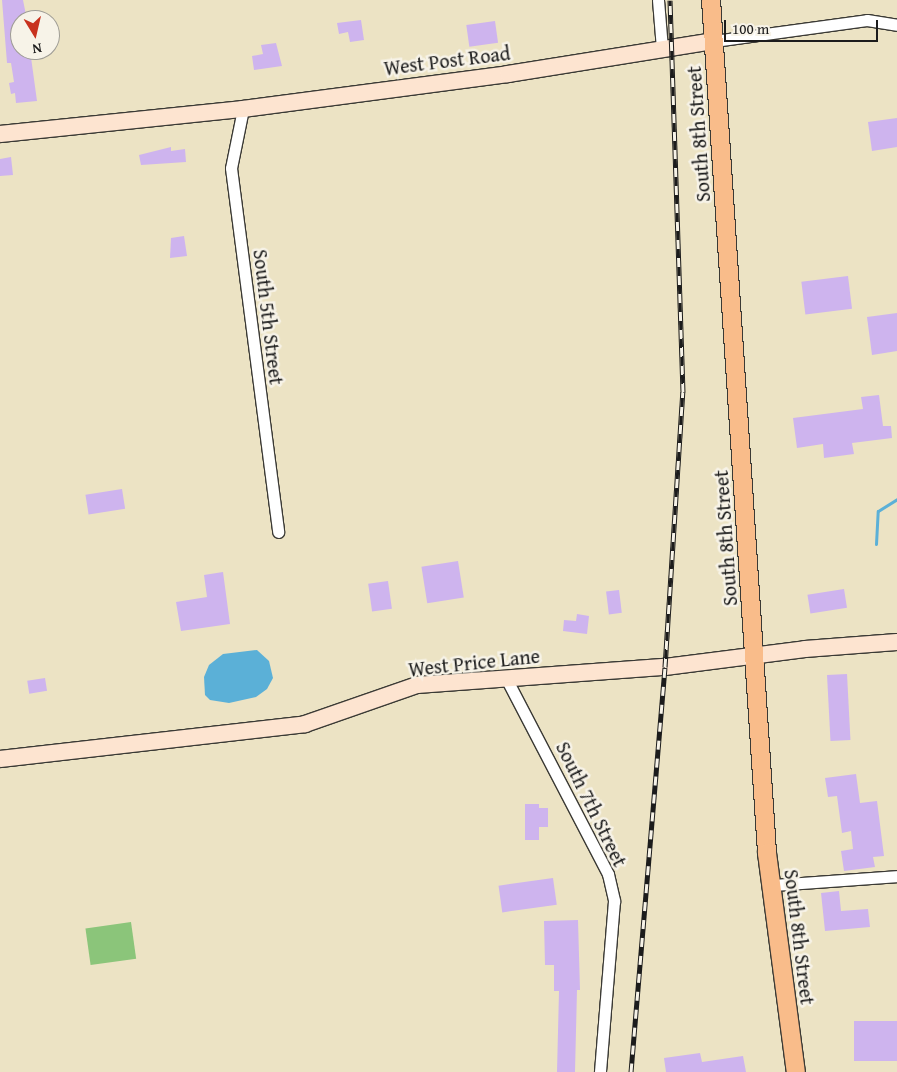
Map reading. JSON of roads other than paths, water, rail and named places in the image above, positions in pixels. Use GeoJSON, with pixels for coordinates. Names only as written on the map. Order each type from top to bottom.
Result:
{"type":"FeatureCollection","features":[{"type":"Feature","properties":{"kind":"main road","name":"South 8th Street"},"geometry":{"type":"LineString","coordinates":[[711,0],[754,656],[772,885],[796,1072]]}},
{"type":"Feature","properties":{"kind":"street"},"geometry":{"type":"LineString","coordinates":[[658,0],[662,49]]}},
{"type":"Feature","properties":{"kind":"street","name":"West Post Road"},"geometry":{"type":"LineString","coordinates":[[0,134],[243,109],[508,74],[714,41],[867,20],[897,25]]}},
{"type":"Feature","properties":{"kind":"street","name":"South 5th Street"},"geometry":{"type":"LineString","coordinates":[[243,109],[231,168],[278,532]]}},
{"type":"Feature","properties":{"kind":"street","name":"West Price Lane"},"geometry":{"type":"LineString","coordinates":[[0,759],[305,724],[417,686],[507,680],[897,642]]}},
{"type":"Feature","properties":{"kind":"street","name":"South 7th Street"},"geometry":{"type":"LineString","coordinates":[[507,680],[608,874],[614,901],[600,1072]]}},
{"type":"Feature","properties":{"kind":"street"},"geometry":{"type":"LineString","coordinates":[[772,885],[897,876]]}},
{"type":"Feature","properties":{"kind":"water"},"geometry":{"type":"Polygon","coordinates":[[[257,650],[269,661],[273,678],[267,689],[256,697],[229,703],[210,700],[205,695],[204,677],[209,665],[223,654],[257,650]]]}},
{"type":"Feature","properties":{"kind":"waterway"},"geometry":{"type":"LineString","coordinates":[[876,544],[878,511],[897,499]]}},
{"type":"Feature","properties":{"kind":"railway"},"geometry":{"type":"LineString","coordinates":[[631,1072],[665,667],[683,392],[670,0]]}}]}
